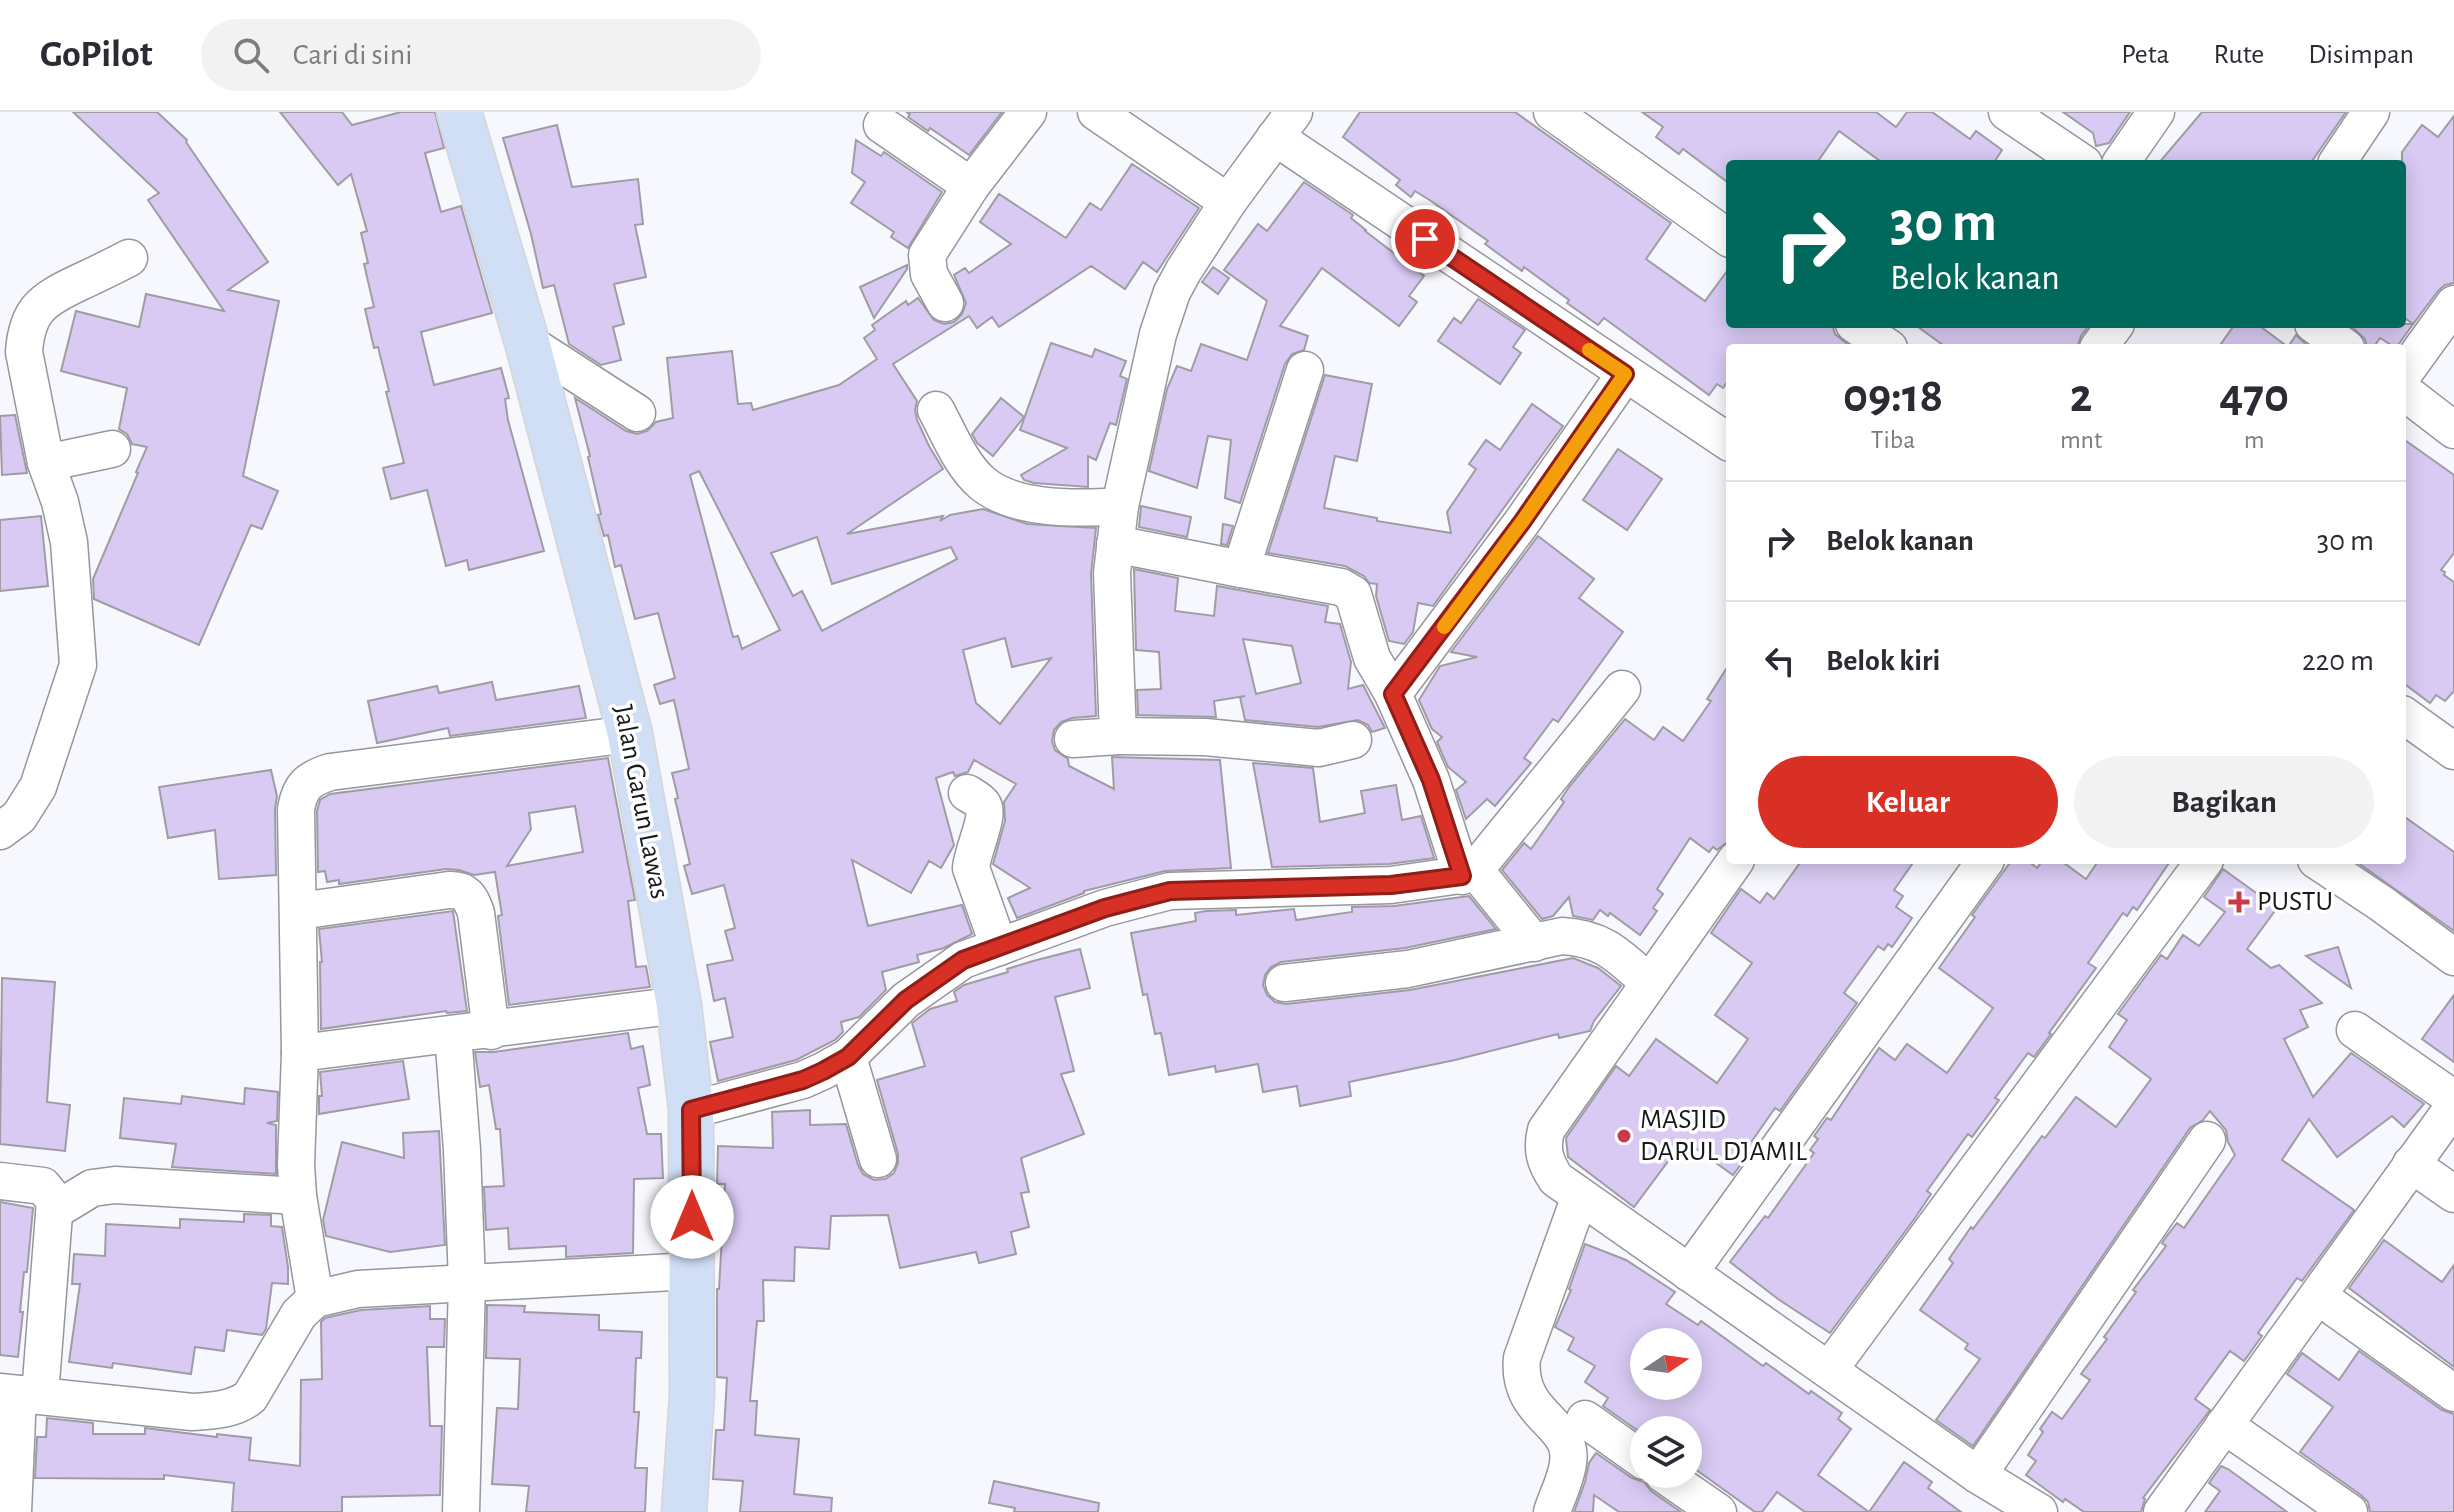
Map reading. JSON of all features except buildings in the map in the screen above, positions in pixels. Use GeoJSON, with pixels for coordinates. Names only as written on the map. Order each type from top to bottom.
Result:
{"type":"FeatureCollection","features":[{"type":"Feature","properties":{"kind":"main road","name":"Jalan Garun Lawas"},"geometry":{"type":"LineString","coordinates":[[459,112],[527,342],[630,734],[679,1005],[691,1110],[692,1395],[684,1512]]}},
{"type":"Feature","properties":{"kind":"street"},"geometry":{"type":"LineString","coordinates":[[945,303],[929,274],[927,255],[971,186],[1028,112]]}},
{"type":"Feature","properties":{"kind":"street"},"geometry":{"type":"LineString","coordinates":[[1096,112],[1228,202]]}},
{"type":"Feature","properties":{"kind":"street"},"geometry":{"type":"LineString","coordinates":[[1552,112],[1726,236]]}},
{"type":"Feature","properties":{"kind":"street"},"geometry":{"type":"LineString","coordinates":[[2007,112],[2078,160]]}},
{"type":"Feature","properties":{"kind":"street"},"geometry":{"type":"LineString","coordinates":[[2123,160],[2156,112]]}},
{"type":"Feature","properties":{"kind":"street"},"geometry":{"type":"LineString","coordinates":[[2339,160],[2371,112]]}},
{"type":"Feature","properties":{"kind":"street"},"geometry":{"type":"LineString","coordinates":[[882,125],[971,186]]}},
{"type":"Feature","properties":{"kind":"street"},"geometry":{"type":"LineString","coordinates":[[1118,736],[1112,597],[1115,544],[1120,506],[1164,313],[1184,270],[1284,125],[1625,374],[1726,440]]}},
{"type":"Feature","properties":{"kind":"street"},"geometry":{"type":"LineString","coordinates":[[0,831],[19,817],[38,787],[78,665],[69,542],[60,502],[46,463],[24,352],[25,333],[30,320],[48,298],[129,258]]}},
{"type":"Feature","properties":{"kind":"street"},"geometry":{"type":"LineString","coordinates":[[2406,370],[2454,304]]}},
{"type":"Feature","properties":{"kind":"street"},"geometry":{"type":"LineString","coordinates":[[1860,328],[1883,344]]}},
{"type":"Feature","properties":{"kind":"street"},"geometry":{"type":"LineString","coordinates":[[2318,328],[2340,344]]}},
{"type":"Feature","properties":{"kind":"street"},"geometry":{"type":"LineString","coordinates":[[527,342],[637,413]]}},
{"type":"Feature","properties":{"kind":"street"},"geometry":{"type":"LineString","coordinates":[[1241,569],[1305,370]]}},
{"type":"Feature","properties":{"kind":"street"},"geometry":{"type":"LineString","coordinates":[[1393,694],[1522,522],[1625,374]]}},
{"type":"Feature","properties":{"kind":"street"},"geometry":{"type":"LineString","coordinates":[[2406,393],[2454,430]]}},
{"type":"Feature","properties":{"kind":"street"},"geometry":{"type":"LineString","coordinates":[[936,410],[968,466],[993,491],[1061,509],[1120,506]]}},
{"type":"Feature","properties":{"kind":"street"},"geometry":{"type":"LineString","coordinates":[[46,463],[112,449]]}},
{"type":"Feature","properties":{"kind":"street"},"geometry":{"type":"LineString","coordinates":[[1115,544],[1349,590],[1357,604],[1372,658],[1393,694],[1469,873],[1534,943]]}},
{"type":"Feature","properties":{"kind":"street"},"geometry":{"type":"LineString","coordinates":[[691,1110],[803,1080],[848,1057],[906,1000],[963,960],[1105,908],[1170,891],[1391,885],[1469,873],[1622,689]]}},
{"type":"Feature","properties":{"kind":"street"},"geometry":{"type":"LineString","coordinates":[[2406,717],[2454,751]]}},
{"type":"Feature","properties":{"kind":"street"},"geometry":{"type":"LineString","coordinates":[[315,1299],[296,1165],[300,1053],[296,809],[300,791],[307,781],[330,772],[630,734]]}},
{"type":"Feature","properties":{"kind":"street"},"geometry":{"type":"LineString","coordinates":[[1073,739],[1205,737],[1319,748],[1353,740]]}},
{"type":"Feature","properties":{"kind":"street"},"geometry":{"type":"LineString","coordinates":[[967,793],[982,803],[985,810],[984,826],[972,854],[971,868],[999,947]]}},
{"type":"Feature","properties":{"kind":"street"},"geometry":{"type":"LineString","coordinates":[[1733,864],[1546,1130],[1542,1143],[1545,1162],[1556,1179],[1978,1475],[2039,1512]]}},
{"type":"Feature","properties":{"kind":"street"},"geometry":{"type":"LineString","coordinates":[[1689,1273],[1983,864]]}},
{"type":"Feature","properties":{"kind":"street"},"geometry":{"type":"LineString","coordinates":[[1829,1370],[2202,864]]}},
{"type":"Feature","properties":{"kind":"street"},"geometry":{"type":"LineString","coordinates":[[2322,864],[2454,957]]}},
{"type":"Feature","properties":{"kind":"street"},"geometry":{"type":"LineString","coordinates":[[299,911],[449,890],[462,891],[472,902],[476,913],[491,1031]]}},
{"type":"Feature","properties":{"kind":"street"},"geometry":{"type":"LineString","coordinates":[[1284,983],[1408,969],[1562,936],[1583,937],[1601,943],[1648,982]]}},
{"type":"Feature","properties":{"kind":"street"},"geometry":{"type":"LineString","coordinates":[[300,1053],[679,1005]]}},
{"type":"Feature","properties":{"kind":"street"},"geometry":{"type":"LineString","coordinates":[[2355,1030],[2454,1099]]}},
{"type":"Feature","properties":{"kind":"street"},"geometry":{"type":"LineString","coordinates":[[453,1034],[462,1150],[467,1282],[461,1512]]}},
{"type":"Feature","properties":{"kind":"street"},"geometry":{"type":"LineString","coordinates":[[848,1057],[878,1159]]}},
{"type":"Feature","properties":{"kind":"street"},"geometry":{"type":"LineString","coordinates":[[2162,1512],[2454,1106]]}},
{"type":"Feature","properties":{"kind":"street"},"geometry":{"type":"LineString","coordinates":[[1978,1475],[2207,1140]]}},
{"type":"Feature","properties":{"kind":"street"},"geometry":{"type":"LineString","coordinates":[[2411,1164],[2454,1194]]}},
{"type":"Feature","properties":{"kind":"street"},"geometry":{"type":"LineString","coordinates":[[0,1181],[43,1186],[53,1197],[56,1210],[19,1393],[13,1512]]}},
{"type":"Feature","properties":{"kind":"street"},"geometry":{"type":"LineString","coordinates":[[56,1210],[92,1188],[115,1185],[298,1196]]}},
{"type":"Feature","properties":{"kind":"street"},"geometry":{"type":"LineString","coordinates":[[1552,1512],[1569,1462],[1568,1447],[1560,1432],[1533,1406],[1520,1375],[1522,1358],[1580,1196]]}},
{"type":"Feature","properties":{"kind":"street"},"geometry":{"type":"LineString","coordinates":[[19,1393],[192,1412],[210,1411],[239,1404],[254,1391],[299,1314],[315,1299],[358,1289],[692,1271]]}},
{"type":"Feature","properties":{"kind":"street"},"geometry":{"type":"LineString","coordinates":[[2318,1296],[2454,1393]]}},
{"type":"Feature","properties":{"kind":"street"},"geometry":{"type":"LineString","coordinates":[[1585,1419],[1630,1451]]}},
{"type":"Feature","properties":{"kind":"street"},"geometry":{"type":"LineString","coordinates":[[2224,1425],[2349,1512]]}},
{"type":"Feature","properties":{"kind":"street"},"geometry":{"type":"LineString","coordinates":[[1683,1488],[1718,1512]]}},
{"type":"Feature","properties":{"kind":"slow traffic"},"geometry":{"type":"LineString","coordinates":[[1444,627],[1625,374],[1589,350]]}},
{"type":"Feature","properties":{"kind":"place","name":"PUSTU"},"geometry":{"type":"Point","coordinates":[2239,902]}},
{"type":"Feature","properties":{"kind":"place","name":"MASJID DARUL DJAMIL"},"geometry":{"type":"Point","coordinates":[1624,1136]}},
{"type":"Feature","properties":{"kind":"route"},"geometry":{"type":"LineString","coordinates":[[692,1217],[691,1110],[803,1080],[838,1063],[906,1000],[963,960],[1105,908],[1170,891],[1391,885],[1462,876],[1431,780],[1393,694],[1522,522],[1625,374],[1425,239]]}}]}
